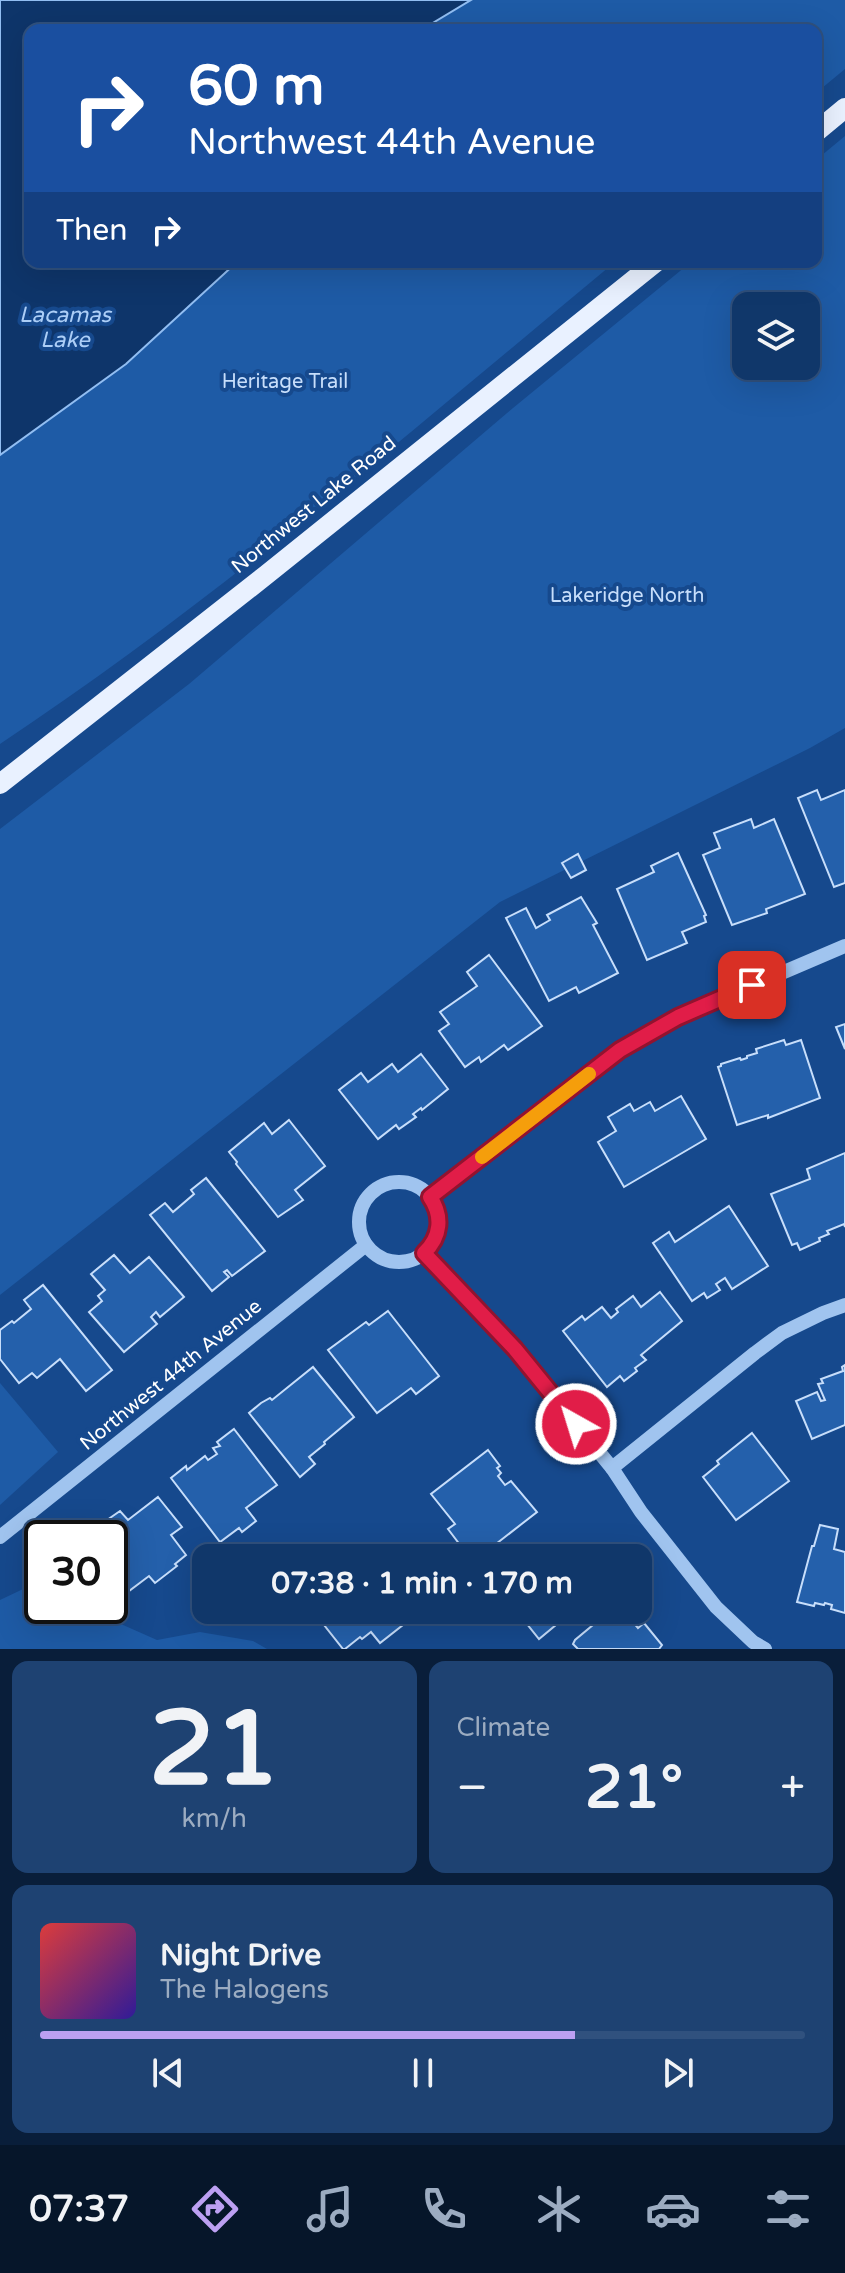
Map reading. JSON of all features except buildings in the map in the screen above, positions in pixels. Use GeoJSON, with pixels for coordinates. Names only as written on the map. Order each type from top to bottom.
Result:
{"type":"FeatureCollection","features":[{"type":"Feature","properties":{"kind":"main road"},"geometry":{"type":"LineString","coordinates":[[822,127],[845,108]]}},
{"type":"Feature","properties":{"kind":"main road","name":"Northwest Lake Road"},"geometry":{"type":"LineString","coordinates":[[0,784],[649,268]]}},
{"type":"Feature","properties":{"kind":"street"},"geometry":{"type":"LineString","coordinates":[[430,1197],[620,1050],[678,1017],[845,946]]}},
{"type":"Feature","properties":{"kind":"street"},"geometry":{"type":"LineString","coordinates":[[404,1182],[419,1187],[430,1197],[437,1211],[438,1226],[434,1241],[424,1253],[404,1262],[389,1261],[376,1255],[366,1245],[359,1231],[359,1215],[365,1201],[375,1190],[389,1183],[404,1182]]}},
{"type":"Feature","properties":{"kind":"street","name":"Northwest 44th Avenue"},"geometry":{"type":"LineString","coordinates":[[0,1537],[366,1245]]}},
{"type":"Feature","properties":{"kind":"street"},"geometry":{"type":"LineString","coordinates":[[424,1253],[515,1349],[612,1468],[641,1512],[716,1607],[753,1642],[765,1649]]}},
{"type":"Feature","properties":{"kind":"street"},"geometry":{"type":"LineString","coordinates":[[612,1468],[782,1333],[845,1305]]}},
{"type":"Feature","properties":{"kind":"green space"},"geometry":{"type":"Polygon","coordinates":[[[471,0],[845,0],[845,69],[822,88],[822,24],[431,24],[471,0]]]}},
{"type":"Feature","properties":{"kind":"green space","name":"Lakeridge North"},"geometry":{"type":"Polygon","coordinates":[[[845,136],[845,728],[500,902],[0,1295],[0,829],[189,684],[513,408],[684,268],[822,268],[822,155],[845,136]]]}},
{"type":"Feature","properties":{"kind":"green space","name":"Heritage Trail"},"geometry":{"type":"Polygon","coordinates":[[[230,268],[608,268],[237,572],[81,689],[0,744],[0,455],[126,364],[230,268]]]}},
{"type":"Feature","properties":{"kind":"green space"},"geometry":{"type":"Polygon","coordinates":[[[0,1383],[58,1452],[0,1505],[0,1383]]]}},
{"type":"Feature","properties":{"kind":"green space"},"geometry":{"type":"Polygon","coordinates":[[[24,1589],[24,1624],[121,1624],[157,1640],[200,1632],[253,1641],[267,1649],[0,1649],[0,1600],[24,1589]]]}},
{"type":"Feature","properties":{"kind":"water","name":"Lacamas Lake"},"geometry":{"type":"Polygon","coordinates":[[[0,0],[471,0],[431,24],[24,24],[24,268],[230,268],[126,364],[0,455],[0,0]]]}},
{"type":"Feature","properties":{"kind":"slow traffic"},"geometry":{"type":"LineString","coordinates":[[482,1157],[589,1074]]}},
{"type":"Feature","properties":{"kind":"route"},"geometry":{"type":"LineString","coordinates":[[576,1424],[515,1349],[424,1253],[434,1241],[439,1219],[430,1197],[620,1050],[678,1017],[752,985]]}}]}
